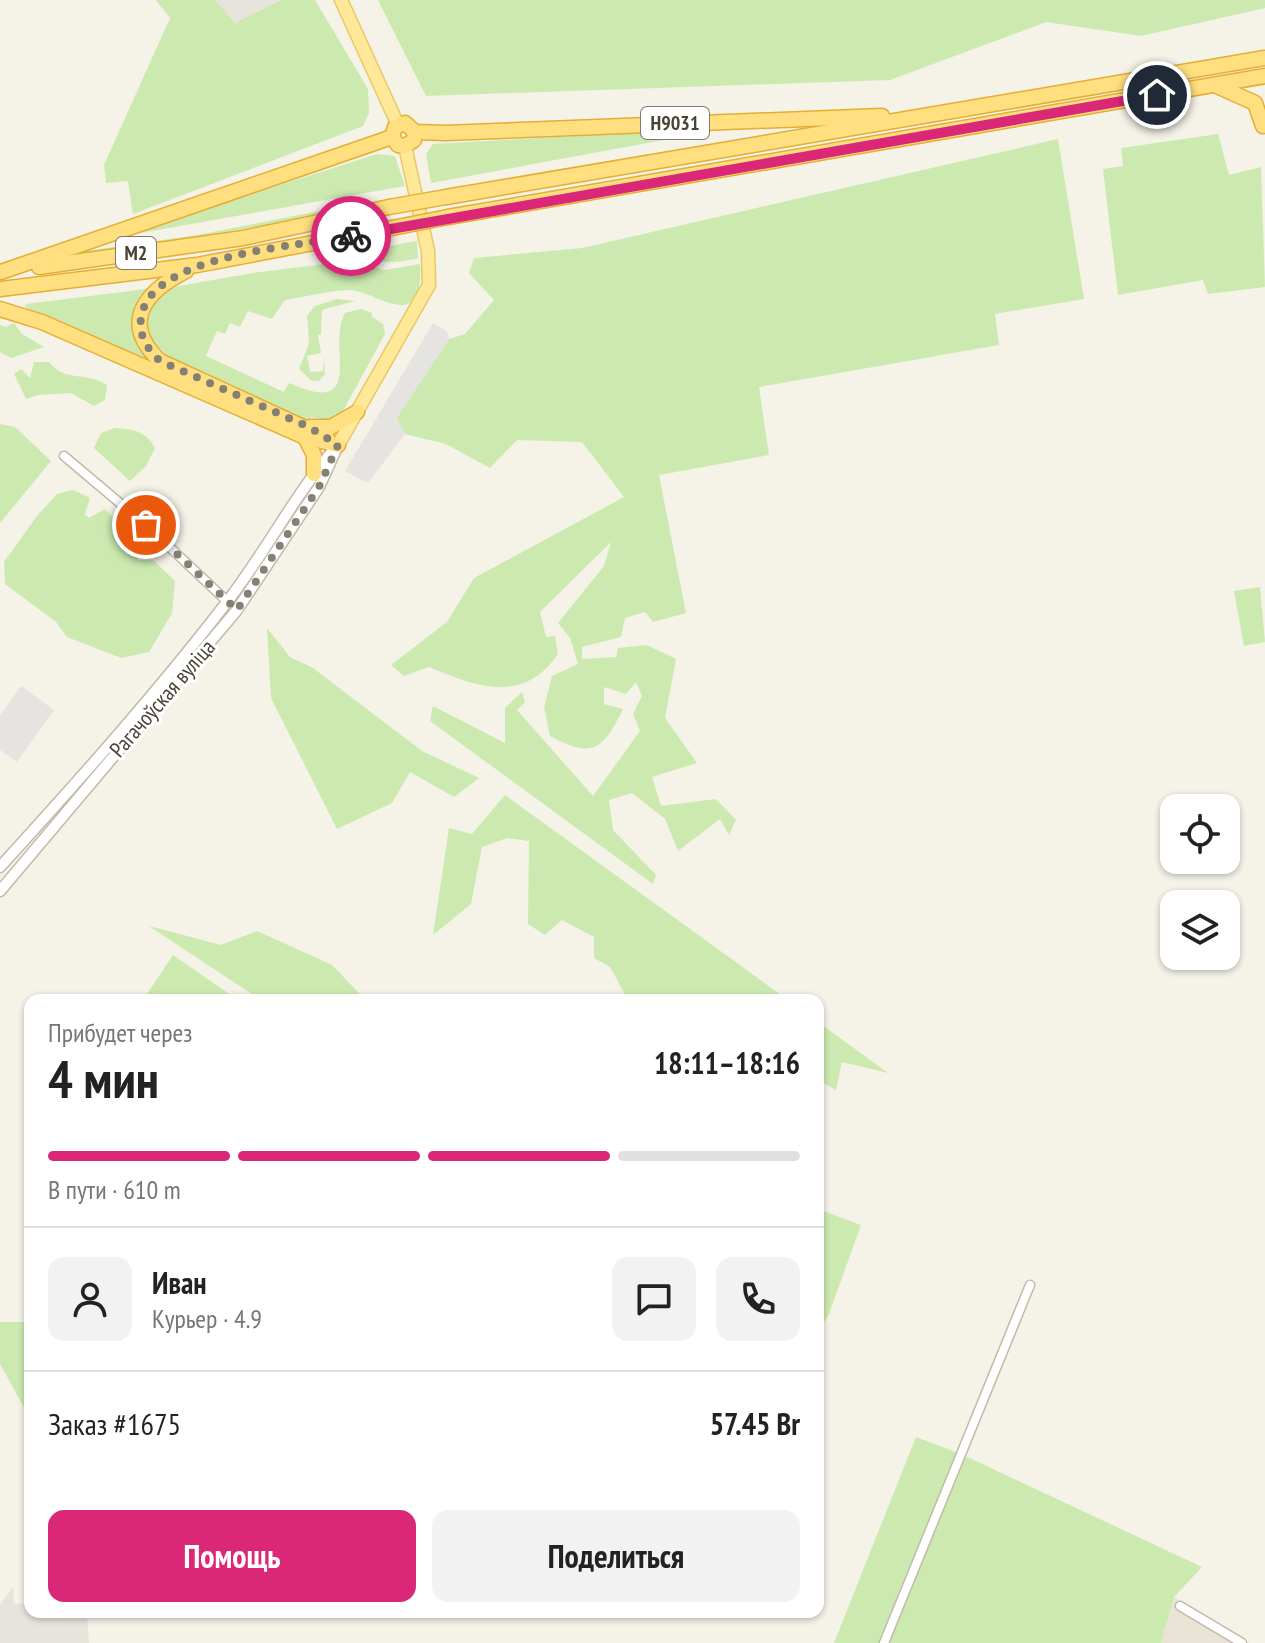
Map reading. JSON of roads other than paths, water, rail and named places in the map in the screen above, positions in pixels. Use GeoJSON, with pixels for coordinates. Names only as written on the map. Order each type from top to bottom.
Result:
{"type":"FeatureCollection","features":[{"type":"Feature","properties":{"kind":"highway","name":"М2"},"geometry":{"type":"LineString","coordinates":[[1,272],[243,238],[389,207],[1265,58]]}},
{"type":"Feature","properties":{"kind":"highway","name":"М2"},"geometry":{"type":"LineString","coordinates":[[0,289],[197,265],[448,217],[1265,76]]}},
{"type":"Feature","properties":{"kind":"highway"},"geometry":{"type":"LineString","coordinates":[[1213,85],[1255,103],[1264,131]]}},
{"type":"Feature","properties":{"kind":"highway"},"geometry":{"type":"LineString","coordinates":[[1264,131],[1265,100]]}},
{"type":"Feature","properties":{"kind":"highway","name":"Н9031"},"geometry":{"type":"LineString","coordinates":[[398,136],[408,124],[415,132],[935,114]]}},
{"type":"Feature","properties":{"kind":"highway"},"geometry":{"type":"LineString","coordinates":[[1,272],[398,136]]}},
{"type":"Feature","properties":{"kind":"highway"},"geometry":{"type":"LineString","coordinates":[[197,265],[156,287],[145,303],[140,322],[144,341],[160,361],[307,432],[331,427],[357,412]]}},
{"type":"Feature","properties":{"kind":"highway"},"geometry":{"type":"LineString","coordinates":[[0,309],[42,322],[338,445]]}},
{"type":"Feature","properties":{"kind":"highway"},"geometry":{"type":"LineString","coordinates":[[307,432],[314,455],[314,474]]}},
{"type":"Feature","properties":{"kind":"main road","name":"Рагачоўская вуліца"},"geometry":{"type":"LineString","coordinates":[[338,445],[429,285],[428,251],[398,136],[341,0]]}},
{"type":"Feature","properties":{"kind":"street"},"geometry":{"type":"LineString","coordinates":[[0,867],[132,722],[227,601],[314,474],[338,445]]}},
{"type":"Feature","properties":{"kind":"street","name":"Рагачоўская вуліца"},"geometry":{"type":"LineString","coordinates":[[0,891],[237,610],[319,487],[338,445]]}},
{"type":"Feature","properties":{"kind":"street"},"geometry":{"type":"LineString","coordinates":[[64,456],[237,610]]}},
{"type":"Feature","properties":{"kind":"street"},"geometry":{"type":"LineString","coordinates":[[884,1643],[1030,1285]]}},
{"type":"Feature","properties":{"kind":"street"},"geometry":{"type":"LineString","coordinates":[[1180,1606],[1242,1643]]}}]}
